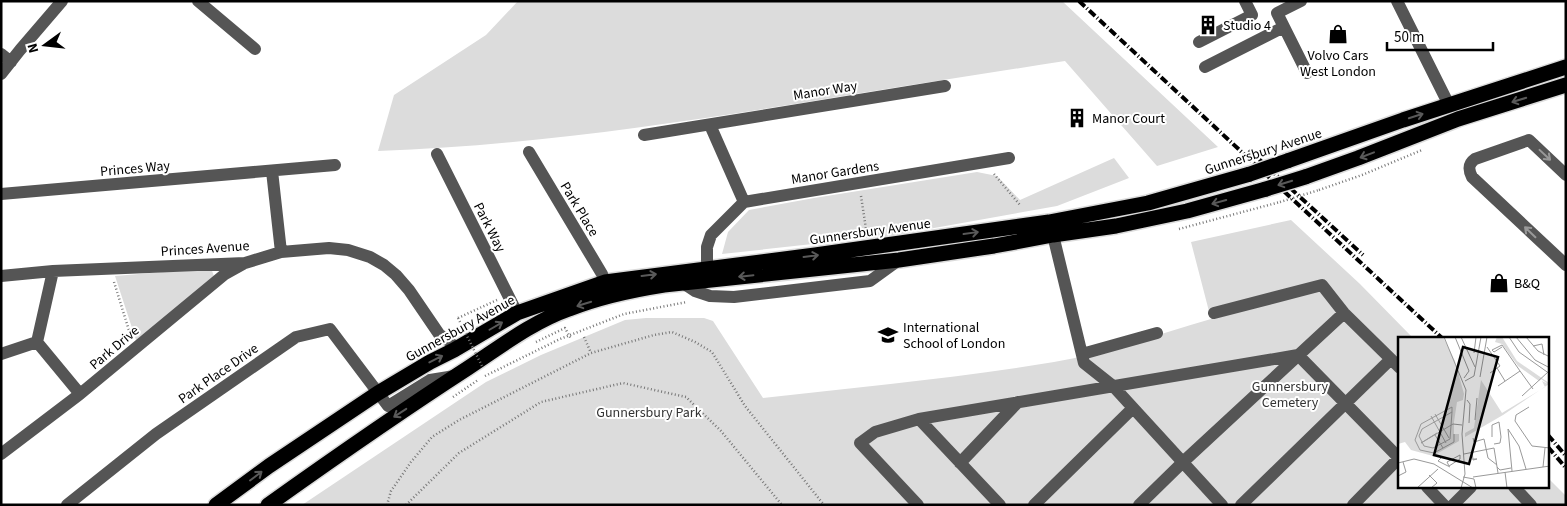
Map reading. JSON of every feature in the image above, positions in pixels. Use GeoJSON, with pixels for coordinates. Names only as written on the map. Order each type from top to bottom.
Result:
{"type":"FeatureCollection","features":[{"type":"Feature","properties":{"kind":"highway","name":"Gunnersbury Avenue"},"geometry":{"type":"LineString","coordinates":[[216,505],[268,466],[378,393],[430,362],[517,313],[605,282],[1049,222],[1148,202],[1250,174],[1566,66]]}},
{"type":"Feature","properties":{"kind":"highway"},"geometry":{"type":"LineString","coordinates":[[268,505],[388,420],[456,375],[529,328],[569,309],[633,290],[899,260],[1116,226],[1187,211],[1305,177],[1458,119],[1566,85]]}},
{"type":"Feature","properties":{"kind":"street"},"geometry":{"type":"LineString","coordinates":[[1,74],[6,58],[62,1]]}},
{"type":"Feature","properties":{"kind":"street"},"geometry":{"type":"LineString","coordinates":[[198,1],[255,49]]}},
{"type":"Feature","properties":{"kind":"street"},"geometry":{"type":"LineString","coordinates":[[1199,42],[1252,16],[1245,1]]}},
{"type":"Feature","properties":{"kind":"street"},"geometry":{"type":"LineString","coordinates":[[1301,1],[1277,13],[1307,73]]}},
{"type":"Feature","properties":{"kind":"street"},"geometry":{"type":"LineString","coordinates":[[1399,2],[1449,105]]}},
{"type":"Feature","properties":{"kind":"street"},"geometry":{"type":"LineString","coordinates":[[1205,67],[1284,27]]}},
{"type":"Feature","properties":{"kind":"street","name":"Manor Way"},"geometry":{"type":"LineString","coordinates":[[644,135],[945,86]]}},
{"type":"Feature","properties":{"kind":"street"},"geometry":{"type":"LineString","coordinates":[[707,268],[707,247],[711,235],[744,202],[710,125]]}},
{"type":"Feature","properties":{"kind":"street"},"geometry":{"type":"LineString","coordinates":[[1566,175],[1529,140],[1475,159],[1470,163],[1469,168],[1472,177],[1566,265]]}},
{"type":"Feature","properties":{"kind":"street","name":"Park Place"},"geometry":{"type":"LineString","coordinates":[[529,152],[605,282]]}},
{"type":"Feature","properties":{"kind":"street","name":"Park Way"},"geometry":{"type":"LineString","coordinates":[[437,154],[517,313]]}},
{"type":"Feature","properties":{"kind":"street","name":"Manor Gardens"},"geometry":{"type":"LineString","coordinates":[[744,202],[1009,158]]}},
{"type":"Feature","properties":{"kind":"street","name":"Princes Way"},"geometry":{"type":"LineString","coordinates":[[1,194],[335,165]]}},
{"type":"Feature","properties":{"kind":"street"},"geometry":{"type":"LineString","coordinates":[[272,171],[280,252]]}},
{"type":"Feature","properties":{"kind":"street"},"geometry":{"type":"LineString","coordinates":[[1053,235],[1084,363],[1113,386],[1222,505]]}},
{"type":"Feature","properties":{"kind":"street","name":"Princes Avenue"},"geometry":{"type":"LineString","coordinates":[[1,276],[53,271],[245,263],[280,252],[329,248],[348,250],[370,256],[396,275],[418,302],[439,334],[450,342],[454,350]]}},
{"type":"Feature","properties":{"kind":"street"},"geometry":{"type":"LineString","coordinates":[[683,283],[694,291],[710,296],[734,297],[870,281],[899,260]]}},
{"type":"Feature","properties":{"kind":"street","name":"Park Drive"},"geometry":{"type":"LineString","coordinates":[[1,454],[80,394],[225,274],[245,263]]}},
{"type":"Feature","properties":{"kind":"street"},"geometry":{"type":"LineString","coordinates":[[37,342],[53,271]]}},
{"type":"Feature","properties":{"kind":"street"},"geometry":{"type":"LineString","coordinates":[[1214,313],[1322,285],[1344,313],[1395,363],[1345,403],[1240,505]]}},
{"type":"Feature","properties":{"kind":"street"},"geometry":{"type":"LineString","coordinates":[[1139,505],[1344,313]]}},
{"type":"Feature","properties":{"kind":"street","name":"Park Place Drive"},"geometry":{"type":"LineString","coordinates":[[67,505],[156,434],[296,337],[330,329],[378,393]]}},
{"type":"Feature","properties":{"kind":"street"},"geometry":{"type":"LineString","coordinates":[[1082,354],[1157,333]]}},
{"type":"Feature","properties":{"kind":"street"},"geometry":{"type":"LineString","coordinates":[[1,354],[37,342]]}},
{"type":"Feature","properties":{"kind":"street"},"geometry":{"type":"LineString","coordinates":[[37,342],[80,394]]}},
{"type":"Feature","properties":{"kind":"street"},"geometry":{"type":"LineString","coordinates":[[918,505],[860,443],[875,432],[919,419],[1298,355]]}},
{"type":"Feature","properties":{"kind":"street"},"geometry":{"type":"LineString","coordinates":[[1298,355],[1398,457]]}},
{"type":"Feature","properties":{"kind":"street"},"geometry":{"type":"LineString","coordinates":[[378,393],[388,406],[430,380],[456,375]]}},
{"type":"Feature","properties":{"kind":"street"},"geometry":{"type":"LineString","coordinates":[[960,463],[1018,402]]}},
{"type":"Feature","properties":{"kind":"street"},"geometry":{"type":"LineString","coordinates":[[1034,505],[1133,408]]}},
{"type":"Feature","properties":{"kind":"street"},"geometry":{"type":"LineString","coordinates":[[919,419],[1000,505]]}},
{"type":"Feature","properties":{"kind":"street"},"geometry":{"type":"LineString","coordinates":[[1353,505],[1398,459]]}},
{"type":"Feature","properties":{"kind":"street"},"geometry":{"type":"LineString","coordinates":[[1428,488],[1444,505]]}},
{"type":"Feature","properties":{"kind":"street"},"geometry":{"type":"LineString","coordinates":[[1453,505],[1470,488]]}},
{"type":"Feature","properties":{"kind":"street"},"geometry":{"type":"LineString","coordinates":[[1515,488],[1530,505]]}},
{"type":"Feature","properties":{"kind":"path"},"geometry":{"type":"LineString","coordinates":[[1280,202],[1319,190],[1410,155]]}},
{"type":"Feature","properties":{"kind":"path"},"geometry":{"type":"LineString","coordinates":[[985,162],[1020,205]]}},
{"type":"Feature","properties":{"kind":"path"},"geometry":{"type":"LineString","coordinates":[[859,184],[866,229]]}},
{"type":"Feature","properties":{"kind":"path"},"geometry":{"type":"LineString","coordinates":[[110,269],[135,349]]}},
{"type":"Feature","properties":{"kind":"path"},"geometry":{"type":"LineString","coordinates":[[470,387],[483,377],[569,335],[624,314],[698,301],[710,296]]}},
{"type":"Feature","properties":{"kind":"path"},"geometry":{"type":"LineString","coordinates":[[483,368],[458,318],[495,301]]}},
{"type":"Feature","properties":{"kind":"path"},"geometry":{"type":"LineString","coordinates":[[561,330],[566,328],[571,339]]}},
{"type":"Feature","properties":{"kind":"path"},"geometry":{"type":"LineString","coordinates":[[387,505],[391,491],[411,462],[432,437],[459,420],[591,352],[672,332],[712,352],[745,406],[824,505]]}},
{"type":"Feature","properties":{"kind":"path"},"geometry":{"type":"LineString","coordinates":[[584,337],[591,352]]}},
{"type":"Feature","properties":{"kind":"path"},"geometry":{"type":"LineString","coordinates":[[406,505],[459,453],[541,402],[624,383],[686,397],[721,431],[782,505]]}},
{"type":"Feature","properties":{"kind":"green space"},"geometry":{"type":"Polygon","coordinates":[[[518,1],[1062,1],[1218,147],[1157,166],[1065,61],[743,112],[587,134],[483,145],[378,151],[394,95],[486,35],[518,1]]]}},
{"type":"Feature","properties":{"kind":"green space"},"geometry":{"type":"Polygon","coordinates":[[[1114,158],[1129,178],[1057,206],[895,235],[722,254],[728,232],[749,210],[977,172],[997,176],[1020,200],[1114,158]]]}},
{"type":"Feature","properties":{"kind":"green space","name":"Gunnersbury Cemetery"},"geometry":{"type":"Polygon","coordinates":[[[1291,220],[1360,284],[1412,337],[1398,337],[1398,488],[1550,488],[1550,480],[1566,496],[1566,505],[302,505],[486,382],[541,355],[625,320],[704,318],[713,321],[763,398],[1018,368],[1094,354],[1211,319],[1191,242],[1291,220]]]}},
{"type":"Feature","properties":{"kind":"green space"},"geometry":{"type":"Polygon","coordinates":[[[211,268],[215,279],[136,340],[115,276],[211,268]]]}},
{"type":"Feature","properties":{"kind":"railway"},"geometry":{"type":"LineString","coordinates":[[1079,1],[1441,337]]}},
{"type":"Feature","properties":{"kind":"railway"},"geometry":{"type":"LineString","coordinates":[[1249,150],[1363,255]]}},
{"type":"Feature","properties":{"kind":"railway"},"geometry":{"type":"LineString","coordinates":[[1550,437],[1566,456]]}},
{"type":"Feature","properties":{"kind":"railway"},"geometry":{"type":"LineString","coordinates":[[1550,449],[1566,468]]}},
{"type":"Feature","properties":{"kind":"place","name":"Studio 4"},"geometry":{"type":"Point","coordinates":[1208,25]}},
{"type":"Feature","properties":{"kind":"place","name":"Volvo Cars West London"},"geometry":{"type":"Point","coordinates":[1338,34]}},
{"type":"Feature","properties":{"kind":"place","name":"Manor Court"},"geometry":{"type":"Point","coordinates":[1077,118]}},
{"type":"Feature","properties":{"kind":"place","name":"B&Q"},"geometry":{"type":"Point","coordinates":[1499,283]}},
{"type":"Feature","properties":{"kind":"place","name":"International School of London"},"geometry":{"type":"Point","coordinates":[888,335]}},
{"type":"Feature","properties":{"kind":"park label","name":"Gunnersbury Park"},"geometry":{"type":"Point","coordinates":[649,412]}}]}
